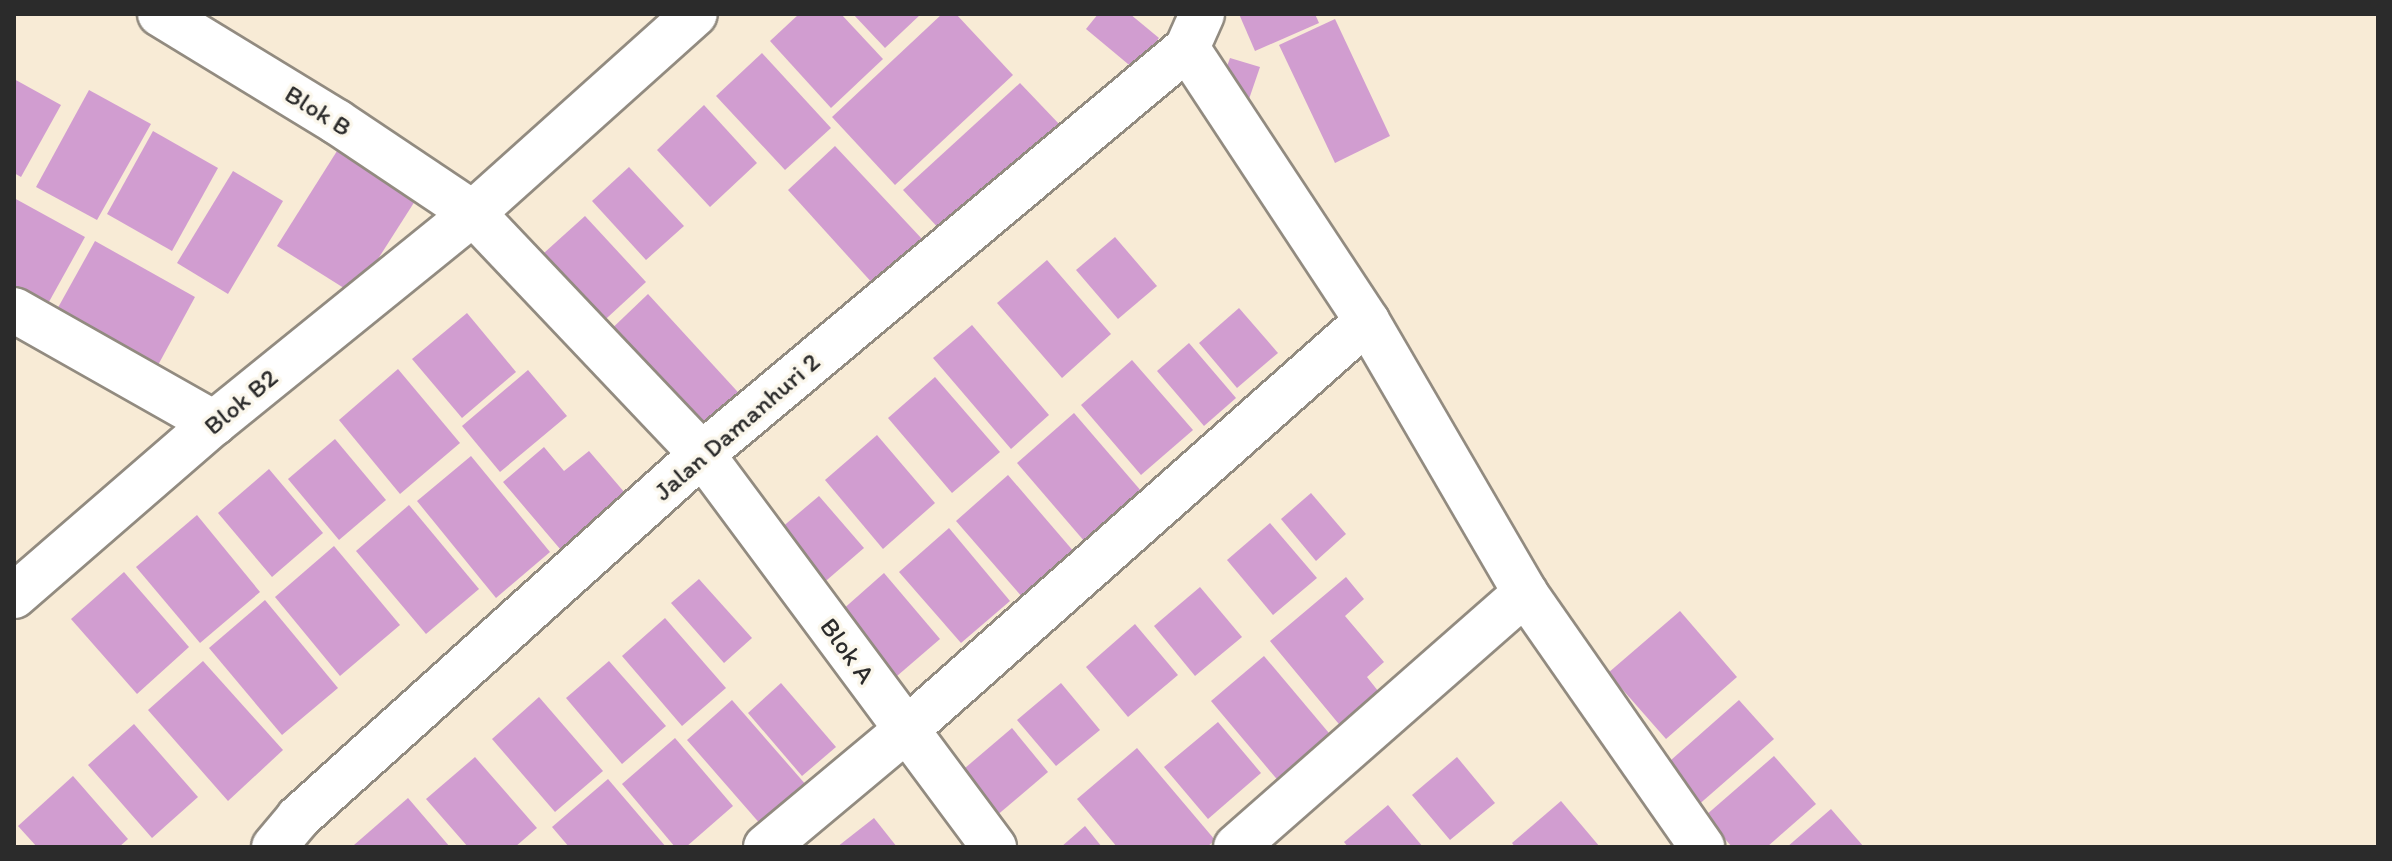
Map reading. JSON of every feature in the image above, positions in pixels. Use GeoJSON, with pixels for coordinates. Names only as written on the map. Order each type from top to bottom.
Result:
{"type":"FeatureCollection","features":[{"type":"Feature","properties":{"kind":"street","name":"Blok B"},"geometry":{"type":"LineString","coordinates":[[160,14],[337,122],[473,213],[702,454]]}},
{"type":"Feature","properties":{"kind":"street","name":"Blok B2"},"geometry":{"type":"LineString","coordinates":[[14,596],[214,423],[473,213],[695,14]]}},
{"type":"Feature","properties":{"kind":"street"},"geometry":{"type":"LineString","coordinates":[[1194,31],[1525,593],[1702,847]]}},
{"type":"Feature","properties":{"kind":"street","name":"Jalan Damanhuri 2"},"geometry":{"type":"LineString","coordinates":[[274,847],[298,818],[702,454],[1194,31]]}},
{"type":"Feature","properties":{"kind":"street"},"geometry":{"type":"LineString","coordinates":[[14,310],[214,423]]}},
{"type":"Feature","properties":{"kind":"street"},"geometry":{"type":"LineString","coordinates":[[766,847],[906,730],[1367,321]]}},
{"type":"Feature","properties":{"kind":"street","name":"Blok A"},"geometry":{"type":"LineString","coordinates":[[702,454],[994,847]]}},
{"type":"Feature","properties":{"kind":"street"},"geometry":{"type":"LineString","coordinates":[[1236,847],[1525,593]]}},
{"type":"Feature","properties":{"kind":"building"},"geometry":{"type":"Polygon","coordinates":[[[799,14],[841,14],[883,59],[831,108],[770,41],[799,14]]]}},
{"type":"Feature","properties":{"kind":"building"},"geometry":{"type":"Polygon","coordinates":[[[853,14],[921,14],[885,48],[853,14]]]}},
{"type":"Feature","properties":{"kind":"building"},"geometry":{"type":"Polygon","coordinates":[[[942,14],[956,14],[1013,75],[895,185],[832,117],[942,14]]]}},
{"type":"Feature","properties":{"kind":"building"},"geometry":{"type":"Polygon","coordinates":[[[1098,14],[1130,14],[1159,38],[1134,69],[1086,29],[1098,14]]]}},
{"type":"Feature","properties":{"kind":"building"},"geometry":{"type":"Polygon","coordinates":[[[1239,14],[1315,14],[1319,23],[1255,51],[1239,14]]]}},
{"type":"Feature","properties":{"kind":"building"},"geometry":{"type":"Polygon","coordinates":[[[1335,19],[1390,136],[1335,163],[1279,45],[1335,19]]]}},
{"type":"Feature","properties":{"kind":"building"},"geometry":{"type":"Polygon","coordinates":[[[762,53],[831,128],[785,170],[716,96],[762,53]]]}},
{"type":"Feature","properties":{"kind":"building"},"geometry":{"type":"Polygon","coordinates":[[[1230,58],[1260,67],[1248,102],[1218,91],[1230,58]]]}},
{"type":"Feature","properties":{"kind":"building"},"geometry":{"type":"Polygon","coordinates":[[[14,79],[61,105],[21,177],[14,173],[14,79]]]}},
{"type":"Feature","properties":{"kind":"building"},"geometry":{"type":"Polygon","coordinates":[[[1020,83],[1060,125],[943,233],[903,190],[1020,83]]]}},
{"type":"Feature","properties":{"kind":"building"},"geometry":{"type":"Polygon","coordinates":[[[89,90],[151,124],[97,220],[36,187],[89,90]]]}},
{"type":"Feature","properties":{"kind":"building"},"geometry":{"type":"Polygon","coordinates":[[[704,105],[757,163],[710,207],[657,150],[704,105]]]}},
{"type":"Feature","properties":{"kind":"building"},"geometry":{"type":"Polygon","coordinates":[[[153,131],[218,168],[172,251],[107,214],[153,131]]]}},
{"type":"Feature","properties":{"kind":"building"},"geometry":{"type":"Polygon","coordinates":[[[835,146],[923,240],[874,285],[788,190],[835,146]]]}},
{"type":"Feature","properties":{"kind":"building"},"geometry":{"type":"Polygon","coordinates":[[[337,151],[415,201],[355,295],[277,246],[337,151]]]}},
{"type":"Feature","properties":{"kind":"building"},"geometry":{"type":"Polygon","coordinates":[[[629,167],[684,226],[646,260],[592,201],[629,167]]]}},
{"type":"Feature","properties":{"kind":"building"},"geometry":{"type":"Polygon","coordinates":[[[233,171],[283,201],[228,294],[177,263],[233,171]]]}},
{"type":"Feature","properties":{"kind":"building"},"geometry":{"type":"Polygon","coordinates":[[[14,198],[85,237],[45,309],[14,291],[14,198]]]}},
{"type":"Feature","properties":{"kind":"building"},"geometry":{"type":"Polygon","coordinates":[[[585,216],[646,282],[595,329],[534,262],[585,216]]]}},
{"type":"Feature","properties":{"kind":"building"},"geometry":{"type":"Polygon","coordinates":[[[1115,237],[1157,286],[1118,319],[1076,270],[1115,237]]]}},
{"type":"Feature","properties":{"kind":"building"},"geometry":{"type":"Polygon","coordinates":[[[95,241],[195,297],[151,378],[50,322],[95,241]]]}},
{"type":"Feature","properties":{"kind":"building"},"geometry":{"type":"Polygon","coordinates":[[[1047,260],[1111,334],[1062,378],[997,303],[1047,260]]]}},
{"type":"Feature","properties":{"kind":"building"},"geometry":{"type":"Polygon","coordinates":[[[648,294],[747,402],[701,446],[602,338],[648,294]]]}},
{"type":"Feature","properties":{"kind":"building"},"geometry":{"type":"Polygon","coordinates":[[[1239,308],[1278,353],[1237,388],[1199,343],[1239,308]]]}},
{"type":"Feature","properties":{"kind":"building"},"geometry":{"type":"Polygon","coordinates":[[[467,313],[516,372],[462,418],[412,359],[467,313]]]}},
{"type":"Feature","properties":{"kind":"building"},"geometry":{"type":"Polygon","coordinates":[[[972,325],[1049,415],[1011,449],[933,358],[972,325]]]}},
{"type":"Feature","properties":{"kind":"building"},"geometry":{"type":"Polygon","coordinates":[[[1189,343],[1236,398],[1204,426],[1157,371],[1189,343]]]}},
{"type":"Feature","properties":{"kind":"building"},"geometry":{"type":"Polygon","coordinates":[[[1132,360],[1193,430],[1141,475],[1081,405],[1132,360]]]}},
{"type":"Feature","properties":{"kind":"building"},"geometry":{"type":"Polygon","coordinates":[[[398,369],[460,443],[400,494],[339,420],[398,369]]]}},
{"type":"Feature","properties":{"kind":"building"},"geometry":{"type":"Polygon","coordinates":[[[528,370],[567,416],[500,472],[462,426],[528,370]]]}},
{"type":"Feature","properties":{"kind":"building"},"geometry":{"type":"Polygon","coordinates":[[[935,377],[1000,452],[952,493],[888,418],[935,377]]]}},
{"type":"Feature","properties":{"kind":"building"},"geometry":{"type":"Polygon","coordinates":[[[1074,413],[1148,499],[1091,549],[1017,463],[1074,413]]]}},
{"type":"Feature","properties":{"kind":"building"},"geometry":{"type":"Polygon","coordinates":[[[877,435],[935,503],[883,549],[825,480],[877,435]]]}},
{"type":"Feature","properties":{"kind":"building"},"geometry":{"type":"Polygon","coordinates":[[[335,439],[386,500],[339,540],[288,479],[335,439]]]}},
{"type":"Feature","properties":{"kind":"building"},"geometry":{"type":"Polygon","coordinates":[[[544,447],[564,471],[589,451],[631,500],[566,556],[503,482],[544,447]]]}},
{"type":"Feature","properties":{"kind":"building"},"geometry":{"type":"Polygon","coordinates":[[[471,456],[550,552],[496,598],[417,501],[471,456]]]}},
{"type":"Feature","properties":{"kind":"building"},"geometry":{"type":"Polygon","coordinates":[[[269,469],[323,533],[272,577],[218,513],[269,469]]]}},
{"type":"Feature","properties":{"kind":"building"},"geometry":{"type":"Polygon","coordinates":[[[1008,475],[1075,553],[1023,598],[956,521],[1008,475]]]}},
{"type":"Feature","properties":{"kind":"building"},"geometry":{"type":"Polygon","coordinates":[[[1311,493],[1346,534],[1316,561],[1281,519],[1311,493]]]}},
{"type":"Feature","properties":{"kind":"building"},"geometry":{"type":"Polygon","coordinates":[[[819,496],[864,548],[820,586],[774,534],[819,496]]]}},
{"type":"Feature","properties":{"kind":"building"},"geometry":{"type":"Polygon","coordinates":[[[409,505],[479,589],[426,634],[356,551],[409,505]]]}},
{"type":"Feature","properties":{"kind":"building"},"geometry":{"type":"Polygon","coordinates":[[[197,515],[260,592],[200,643],[136,567],[197,515]]]}},
{"type":"Feature","properties":{"kind":"building"},"geometry":{"type":"Polygon","coordinates":[[[1270,523],[1317,578],[1273,615],[1227,560],[1270,523]]]}},
{"type":"Feature","properties":{"kind":"building"},"geometry":{"type":"Polygon","coordinates":[[[949,528],[1010,601],[961,643],[899,572],[949,528]]]}},
{"type":"Feature","properties":{"kind":"building"},"geometry":{"type":"Polygon","coordinates":[[[334,546],[400,625],[340,676],[275,597],[334,546]]]}},
{"type":"Feature","properties":{"kind":"building"},"geometry":{"type":"Polygon","coordinates":[[[124,572],[189,647],[137,694],[71,619],[124,572]]]}},
{"type":"Feature","properties":{"kind":"building"},"geometry":{"type":"Polygon","coordinates":[[[884,573],[940,639],[897,676],[841,611],[884,573]]]}},
{"type":"Feature","properties":{"kind":"building"},"geometry":{"type":"Polygon","coordinates":[[[1346,577],[1364,599],[1345,616],[1384,662],[1367,677],[1382,696],[1343,729],[1270,641],[1346,577]]]}},
{"type":"Feature","properties":{"kind":"building"},"geometry":{"type":"Polygon","coordinates":[[[699,579],[752,638],[724,663],[671,603],[699,579]]]}},
{"type":"Feature","properties":{"kind":"building"},"geometry":{"type":"Polygon","coordinates":[[[1200,587],[1242,637],[1195,676],[1154,626],[1200,587]]]}},
{"type":"Feature","properties":{"kind":"building"},"geometry":{"type":"Polygon","coordinates":[[[265,600],[338,688],[282,735],[209,648],[265,600]]]}},
{"type":"Feature","properties":{"kind":"building"},"geometry":{"type":"Polygon","coordinates":[[[1680,611],[1737,677],[1666,739],[1608,673],[1680,611]]]}},
{"type":"Feature","properties":{"kind":"building"},"geometry":{"type":"Polygon","coordinates":[[[665,618],[726,688],[682,726],[622,656],[665,618]]]}},
{"type":"Feature","properties":{"kind":"building"},"geometry":{"type":"Polygon","coordinates":[[[1135,624],[1178,675],[1128,717],[1086,667],[1135,624]]]}},
{"type":"Feature","properties":{"kind":"building"},"geometry":{"type":"Polygon","coordinates":[[[1264,656],[1339,745],[1286,790],[1211,701],[1264,656]]]}},
{"type":"Feature","properties":{"kind":"building"},"geometry":{"type":"Polygon","coordinates":[[[203,661],[283,750],[228,801],[148,710],[203,661]]]}},
{"type":"Feature","properties":{"kind":"building"},"geometry":{"type":"Polygon","coordinates":[[[609,661],[666,726],[622,764],[566,698],[609,661]]]}},
{"type":"Feature","properties":{"kind":"building"},"geometry":{"type":"Polygon","coordinates":[[[781,683],[836,747],[802,776],[748,713],[781,683]]]}},
{"type":"Feature","properties":{"kind":"building"},"geometry":{"type":"Polygon","coordinates":[[[1061,683],[1100,730],[1056,766],[1017,720],[1061,683]]]}},
{"type":"Feature","properties":{"kind":"building"},"geometry":{"type":"Polygon","coordinates":[[[539,697],[603,771],[555,812],[492,739],[539,697]]]}},
{"type":"Feature","properties":{"kind":"building"},"geometry":{"type":"Polygon","coordinates":[[[732,700],[807,786],[762,826],[687,740],[732,700]]]}},
{"type":"Feature","properties":{"kind":"building"},"geometry":{"type":"Polygon","coordinates":[[[1739,700],[1774,739],[1696,807],[1662,768],[1739,700]]]}},
{"type":"Feature","properties":{"kind":"building"},"geometry":{"type":"Polygon","coordinates":[[[1218,722],[1261,773],[1208,819],[1164,767],[1218,722]]]}},
{"type":"Feature","properties":{"kind":"building"},"geometry":{"type":"Polygon","coordinates":[[[134,724],[198,797],[152,838],[88,765],[134,724]]]}},
{"type":"Feature","properties":{"kind":"building"},"geometry":{"type":"Polygon","coordinates":[[[1012,728],[1048,772],[995,817],[958,774],[1012,728]]]}},
{"type":"Feature","properties":{"kind":"building"},"geometry":{"type":"Polygon","coordinates":[[[675,738],[733,806],[686,847],[675,847],[622,784],[675,738]]]}},
{"type":"Feature","properties":{"kind":"building"},"geometry":{"type":"Polygon","coordinates":[[[1137,748],[1215,840],[1207,847],[1117,847],[1077,799],[1137,748]]]}},
{"type":"Feature","properties":{"kind":"building"},"geometry":{"type":"Polygon","coordinates":[[[1774,756],[1816,804],[1767,847],[1732,847],[1705,816],[1774,756]]]}},
{"type":"Feature","properties":{"kind":"building"},"geometry":{"type":"Polygon","coordinates":[[[475,757],[537,828],[515,847],[468,847],[426,799],[475,757]]]}},
{"type":"Feature","properties":{"kind":"building"},"geometry":{"type":"Polygon","coordinates":[[[1457,757],[1495,803],[1450,840],[1412,795],[1457,757]]]}},
{"type":"Feature","properties":{"kind":"building"},"geometry":{"type":"Polygon","coordinates":[[[73,776],[128,839],[119,847],[37,847],[18,826],[73,776]]]}},
{"type":"Feature","properties":{"kind":"building"},"geometry":{"type":"Polygon","coordinates":[[[608,779],[666,847],[569,847],[552,827],[608,779]]]}},
{"type":"Feature","properties":{"kind":"building"},"geometry":{"type":"Polygon","coordinates":[[[408,798],[450,847],[354,845],[408,798]]]}},
{"type":"Feature","properties":{"kind":"building"},"geometry":{"type":"Polygon","coordinates":[[[1561,801],[1600,847],[1515,847],[1512,843],[1561,801]]]}},
{"type":"Feature","properties":{"kind":"building"},"geometry":{"type":"Polygon","coordinates":[[[1388,805],[1423,847],[1348,847],[1344,842],[1388,805]]]}},
{"type":"Feature","properties":{"kind":"building"},"geometry":{"type":"Polygon","coordinates":[[[1831,809],[1864,847],[1787,847],[1831,809]]]}},
{"type":"Feature","properties":{"kind":"building"},"geometry":{"type":"Polygon","coordinates":[[[874,818],[897,847],[837,847],[874,818]]]}},
{"type":"Feature","properties":{"kind":"building"},"geometry":{"type":"Polygon","coordinates":[[[1085,826],[1102,847],[1061,847],[1085,826]]]}}]}
